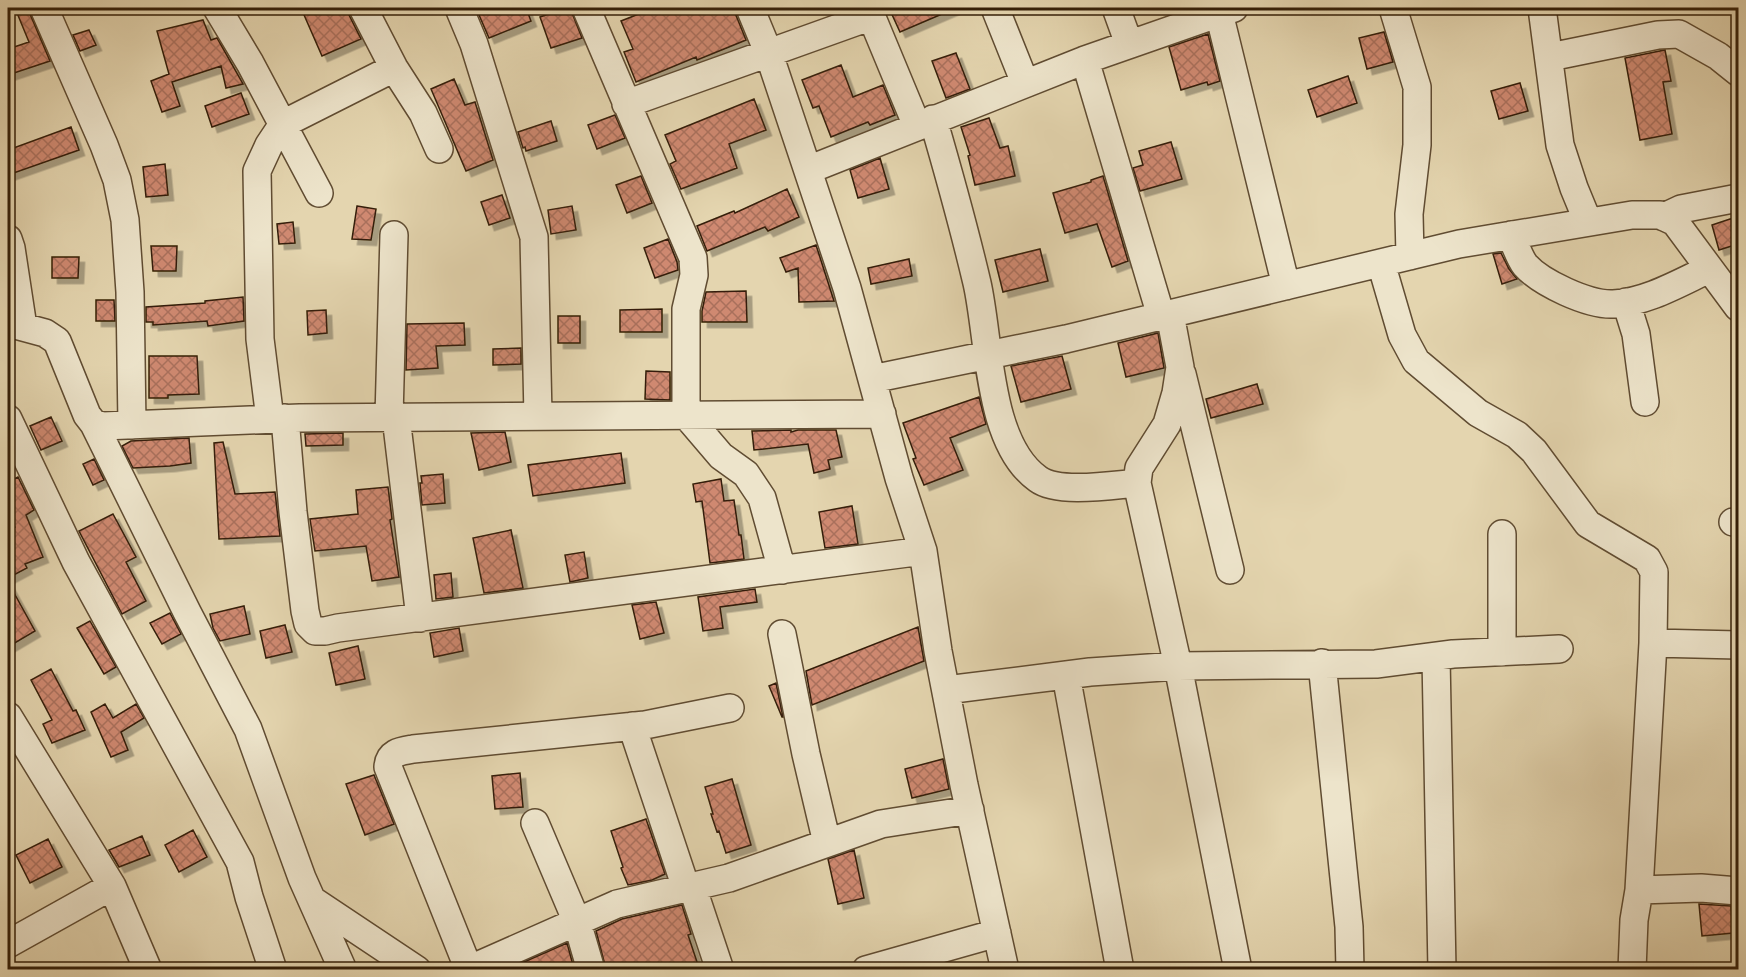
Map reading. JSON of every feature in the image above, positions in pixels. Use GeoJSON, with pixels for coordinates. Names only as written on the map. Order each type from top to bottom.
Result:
{"type":"FeatureCollection","features":[{"type":"Feature","properties":{"kind":"street"},"geometry":{"type":"LineString","coordinates":[[44,8],[117,180],[125,220],[130,292],[132,425]]}},
{"type":"Feature","properties":{"kind":"street"},"geometry":{"type":"LineString","coordinates":[[217,8],[250,63],[320,193]]}},
{"type":"Feature","properties":{"kind":"street"},"geometry":{"type":"LineString","coordinates":[[363,8],[394,68],[423,113],[439,149]]}},
{"type":"Feature","properties":{"kind":"street"},"geometry":{"type":"LineString","coordinates":[[459,8],[474,44],[534,237],[538,416]]}},
{"type":"Feature","properties":{"kind":"street"},"geometry":{"type":"LineString","coordinates":[[586,8],[693,258],[694,275],[687,309],[686,415],[721,456],[746,474],[762,498],[782,570]]}},
{"type":"Feature","properties":{"kind":"street"},"geometry":{"type":"LineString","coordinates":[[750,8],[769,54],[847,288],[923,551],[946,690],[1005,969]]}},
{"type":"Feature","properties":{"kind":"street"},"geometry":{"type":"LineString","coordinates":[[994,8],[1025,84]]}},
{"type":"Feature","properties":{"kind":"street"},"geometry":{"type":"LineString","coordinates":[[1116,8],[1129,44]]}},
{"type":"Feature","properties":{"kind":"street"},"geometry":{"type":"LineString","coordinates":[[1393,8],[1418,87],[1417,145],[1410,214],[1410,256]]}},
{"type":"Feature","properties":{"kind":"street"},"geometry":{"type":"LineString","coordinates":[[1542,8],[1560,145],[1588,222]]}},
{"type":"Feature","properties":{"kind":"street"},"geometry":{"type":"LineString","coordinates":[[807,170],[1085,60],[1227,10],[1286,286]]}},
{"type":"Feature","properties":{"kind":"street"},"geometry":{"type":"LineString","coordinates":[[626,104],[769,54],[870,12],[925,123],[963,225],[978,288],[998,411],[1007,437],[1023,466],[1040,481],[1076,488],[1137,483]]}},
{"type":"Feature","properties":{"kind":"street"},"geometry":{"type":"LineString","coordinates":[[1550,57],[1658,35],[1679,34],[1718,56],[1738,72]]}},
{"type":"Feature","properties":{"kind":"street"},"geometry":{"type":"LineString","coordinates":[[1085,60],[1180,367],[1230,570]]}},
{"type":"Feature","properties":{"kind":"street"},"geometry":{"type":"LineString","coordinates":[[394,68],[283,124],[257,171],[260,339],[278,419],[308,624],[315,631],[923,551]]}},
{"type":"Feature","properties":{"kind":"street"},"geometry":{"type":"LineString","coordinates":[[1664,217],[1681,209],[1738,198]]}},
{"type":"Feature","properties":{"kind":"street"},"geometry":{"type":"LineString","coordinates":[[872,379],[1165,315],[1459,244],[1632,214],[1660,215],[1675,222],[1738,307]]}},
{"type":"Feature","properties":{"kind":"street"},"geometry":{"type":"LineString","coordinates":[[394,235],[393,417],[420,618]]}},
{"type":"Feature","properties":{"kind":"street"},"geometry":{"type":"LineString","coordinates":[[1511,235],[1525,264],[1556,288],[1611,304],[1654,294],[1709,269]]}},
{"type":"Feature","properties":{"kind":"street"},"geometry":{"type":"LineString","coordinates":[[8,239],[11,248],[15,325],[45,333],[57,341],[87,415],[94,424],[248,729],[312,900],[343,969]]}},
{"type":"Feature","properties":{"kind":"street"},"geometry":{"type":"LineString","coordinates":[[1381,263],[1402,335],[1416,361],[1478,413],[1517,435],[1534,451],[1588,524],[1647,559],[1654,572],[1653,643],[1639,890],[1634,920],[1632,969]]}},
{"type":"Feature","properties":{"kind":"street"},"geometry":{"type":"LineString","coordinates":[[1626,302],[1636,334],[1645,402]]}},
{"type":"Feature","properties":{"kind":"street"},"geometry":{"type":"LineString","coordinates":[[1180,367],[1167,424],[1139,468],[1137,483],[1178,666],[1238,969]]}},
{"type":"Feature","properties":{"kind":"street"},"geometry":{"type":"LineString","coordinates":[[94,424],[103,426],[393,417],[882,414]]}},
{"type":"Feature","properties":{"kind":"street"},"geometry":{"type":"LineString","coordinates":[[8,419],[76,562],[240,862],[273,969]]}},
{"type":"Feature","properties":{"kind":"street"},"geometry":{"type":"LineString","coordinates":[[1502,534],[1502,652]]}},
{"type":"Feature","properties":{"kind":"street"},"geometry":{"type":"LineString","coordinates":[[782,634],[827,843]]}},
{"type":"Feature","properties":{"kind":"street"},"geometry":{"type":"LineString","coordinates":[[1653,643],[1738,645]]}},
{"type":"Feature","properties":{"kind":"street"},"geometry":{"type":"LineString","coordinates":[[946,690],[1066,675],[1178,666],[1376,664],[1436,657],[1560,649]]}},
{"type":"Feature","properties":{"kind":"street"},"geometry":{"type":"LineString","coordinates":[[1436,657],[1442,969]]}},
{"type":"Feature","properties":{"kind":"street"},"geometry":{"type":"LineString","coordinates":[[1322,663],[1349,927],[1350,969]]}},
{"type":"Feature","properties":{"kind":"street"},"geometry":{"type":"LineString","coordinates":[[1066,675],[1120,969]]}},
{"type":"Feature","properties":{"kind":"street"},"geometry":{"type":"LineString","coordinates":[[730,708],[632,726],[396,752],[389,760],[388,766],[469,969],[617,904],[729,878],[881,824],[970,810]]}},
{"type":"Feature","properties":{"kind":"street"},"geometry":{"type":"LineString","coordinates":[[8,716],[112,886],[148,969]]}},
{"type":"Feature","properties":{"kind":"street"},"geometry":{"type":"LineString","coordinates":[[632,726],[720,969]]}},
{"type":"Feature","properties":{"kind":"street"},"geometry":{"type":"LineString","coordinates":[[535,823],[577,922],[591,969]]}},
{"type":"Feature","properties":{"kind":"street"},"geometry":{"type":"LineString","coordinates":[[8,944],[112,886]]}},
{"type":"Feature","properties":{"kind":"street"},"geometry":{"type":"LineString","coordinates":[[1639,890],[1701,888],[1738,891]]}},
{"type":"Feature","properties":{"kind":"street"},"geometry":{"type":"LineString","coordinates":[[312,900],[417,969]]}},
{"type":"Feature","properties":{"kind":"street"},"geometry":{"type":"LineString","coordinates":[[866,969],[997,933]]}},
{"type":"Feature","properties":{"kind":"building"},"geometry":{"type":"Polygon","coordinates":[[[15,8],[28,8],[50,61],[8,75],[8,49],[29,42],[15,8]]]}},
{"type":"Feature","properties":{"kind":"building"},"geometry":{"type":"Polygon","coordinates":[[[301,8],[347,8],[361,39],[322,56],[301,8]]]}},
{"type":"Feature","properties":{"kind":"building"},"geometry":{"type":"Polygon","coordinates":[[[476,8],[526,8],[531,21],[489,38],[476,8]]]}},
{"type":"Feature","properties":{"kind":"building"},"geometry":{"type":"Polygon","coordinates":[[[570,8],[582,38],[551,48],[540,17],[570,8]]]}},
{"type":"Feature","properties":{"kind":"building"},"geometry":{"type":"Polygon","coordinates":[[[654,8],[733,8],[746,40],[697,60],[696,57],[636,82],[624,52],[633,49],[621,21],[654,8]]]}},
{"type":"Feature","properties":{"kind":"building"},"geometry":{"type":"Polygon","coordinates":[[[889,8],[956,8],[900,32],[889,8]]]}},
{"type":"Feature","properties":{"kind":"building"},"geometry":{"type":"Polygon","coordinates":[[[203,20],[211,40],[217,38],[243,84],[226,88],[221,66],[172,82],[180,106],[162,112],[151,81],[169,74],[157,31],[203,20]]]}},
{"type":"Feature","properties":{"kind":"building"},"geometry":{"type":"Polygon","coordinates":[[[89,30],[96,45],[80,51],[73,35],[89,30]]]}},
{"type":"Feature","properties":{"kind":"building"},"geometry":{"type":"Polygon","coordinates":[[[1384,32],[1393,62],[1367,69],[1359,38],[1384,32]]]}},
{"type":"Feature","properties":{"kind":"building"},"geometry":{"type":"Polygon","coordinates":[[[1208,34],[1220,81],[1208,85],[1207,82],[1181,90],[1169,47],[1208,34]]]}},
{"type":"Feature","properties":{"kind":"building"},"geometry":{"type":"Polygon","coordinates":[[[1665,50],[1671,81],[1663,82],[1672,134],[1640,140],[1625,58],[1665,50]]]}},
{"type":"Feature","properties":{"kind":"building"},"geometry":{"type":"Polygon","coordinates":[[[956,53],[970,89],[946,98],[932,61],[956,53]]]}},
{"type":"Feature","properties":{"kind":"building"},"geometry":{"type":"Polygon","coordinates":[[[841,65],[853,97],[883,85],[895,115],[870,125],[868,122],[831,137],[819,106],[813,108],[802,80],[841,65]]]}},
{"type":"Feature","properties":{"kind":"building"},"geometry":{"type":"Polygon","coordinates":[[[1348,76],[1357,103],[1317,117],[1308,90],[1348,76]]]}},
{"type":"Feature","properties":{"kind":"building"},"geometry":{"type":"Polygon","coordinates":[[[454,79],[465,105],[475,102],[493,160],[466,171],[431,89],[454,79]]]}},
{"type":"Feature","properties":{"kind":"building"},"geometry":{"type":"Polygon","coordinates":[[[1520,83],[1528,111],[1499,119],[1491,91],[1520,83]]]}},
{"type":"Feature","properties":{"kind":"building"},"geometry":{"type":"Polygon","coordinates":[[[241,93],[249,114],[212,127],[205,106],[241,93]]]}},
{"type":"Feature","properties":{"kind":"building"},"geometry":{"type":"Polygon","coordinates":[[[754,99],[766,130],[729,144],[737,168],[681,189],[670,164],[676,161],[665,135],[754,99]]]}},
{"type":"Feature","properties":{"kind":"building"},"geometry":{"type":"Polygon","coordinates":[[[615,115],[625,138],[597,149],[588,125],[615,115]]]}},
{"type":"Feature","properties":{"kind":"building"},"geometry":{"type":"Polygon","coordinates":[[[989,118],[1000,148],[1008,146],[1015,176],[975,185],[968,156],[970,155],[961,127],[989,118]]]}},
{"type":"Feature","properties":{"kind":"building"},"geometry":{"type":"Polygon","coordinates":[[[551,121],[557,141],[526,151],[518,132],[551,121]]]}},
{"type":"Feature","properties":{"kind":"building"},"geometry":{"type":"Polygon","coordinates":[[[71,127],[79,150],[8,175],[8,150],[71,127]]]}},
{"type":"Feature","properties":{"kind":"building"},"geometry":{"type":"Polygon","coordinates":[[[1171,142],[1182,179],[1140,191],[1133,168],[1143,165],[1139,151],[1171,142]]]}},
{"type":"Feature","properties":{"kind":"building"},"geometry":{"type":"Polygon","coordinates":[[[880,158],[889,189],[858,198],[850,170],[880,158]]]}},
{"type":"Feature","properties":{"kind":"building"},"geometry":{"type":"Polygon","coordinates":[[[165,164],[168,195],[146,197],[143,167],[165,164]]]}},
{"type":"Feature","properties":{"kind":"building"},"geometry":{"type":"Polygon","coordinates":[[[641,176],[652,203],[627,213],[616,185],[641,176]]]}},
{"type":"Feature","properties":{"kind":"building"},"geometry":{"type":"Polygon","coordinates":[[[1103,176],[1128,261],[1112,267],[1097,224],[1065,233],[1053,193],[1091,182],[1103,176]]]}},
{"type":"Feature","properties":{"kind":"building"},"geometry":{"type":"Polygon","coordinates":[[[787,189],[799,217],[768,231],[765,227],[707,251],[697,226],[734,211],[735,213],[787,189]]]}},
{"type":"Feature","properties":{"kind":"building"},"geometry":{"type":"Polygon","coordinates":[[[502,195],[510,218],[489,225],[481,202],[502,195]]]}},
{"type":"Feature","properties":{"kind":"building"},"geometry":{"type":"Polygon","coordinates":[[[357,206],[376,209],[371,240],[352,239],[357,206]]]}},
{"type":"Feature","properties":{"kind":"building"},"geometry":{"type":"Polygon","coordinates":[[[572,206],[576,230],[551,234],[548,210],[572,206]]]}},
{"type":"Feature","properties":{"kind":"building"},"geometry":{"type":"Polygon","coordinates":[[[1733,218],[1738,244],[1719,250],[1712,225],[1733,218]]]}},
{"type":"Feature","properties":{"kind":"building"},"geometry":{"type":"Polygon","coordinates":[[[293,222],[295,243],[279,244],[277,224],[293,222]]]}},
{"type":"Feature","properties":{"kind":"building"},"geometry":{"type":"Polygon","coordinates":[[[668,239],[678,270],[655,278],[644,248],[668,239]]]}},
{"type":"Feature","properties":{"kind":"building"},"geometry":{"type":"Polygon","coordinates":[[[816,245],[834,301],[799,302],[798,268],[786,272],[780,258],[816,245]]]}},
{"type":"Feature","properties":{"kind":"building"},"geometry":{"type":"Polygon","coordinates":[[[151,246],[177,246],[176,271],[153,271],[151,246]]]}},
{"type":"Feature","properties":{"kind":"building"},"geometry":{"type":"Polygon","coordinates":[[[1040,249],[1048,281],[1003,292],[995,260],[1040,249]]]}},
{"type":"Feature","properties":{"kind":"building"},"geometry":{"type":"Polygon","coordinates":[[[1501,253],[1517,279],[1502,284],[1493,254],[1501,253]]]}},
{"type":"Feature","properties":{"kind":"building"},"geometry":{"type":"Polygon","coordinates":[[[52,257],[79,257],[78,278],[52,278],[52,257]]]}},
{"type":"Feature","properties":{"kind":"building"},"geometry":{"type":"Polygon","coordinates":[[[909,259],[912,276],[871,284],[868,268],[909,259]]]}},
{"type":"Feature","properties":{"kind":"building"},"geometry":{"type":"Polygon","coordinates":[[[746,291],[747,322],[702,322],[706,292],[746,291]]]}},
{"type":"Feature","properties":{"kind":"building"},"geometry":{"type":"Polygon","coordinates":[[[243,297],[244,321],[208,326],[207,321],[153,325],[153,322],[146,322],[146,307],[205,303],[205,301],[243,297]]]}},
{"type":"Feature","properties":{"kind":"building"},"geometry":{"type":"Polygon","coordinates":[[[96,300],[114,300],[115,321],[96,321],[96,300]]]}},
{"type":"Feature","properties":{"kind":"building"},"geometry":{"type":"Polygon","coordinates":[[[662,309],[662,332],[620,332],[620,310],[662,309]]]}},
{"type":"Feature","properties":{"kind":"building"},"geometry":{"type":"Polygon","coordinates":[[[326,310],[327,333],[308,335],[307,311],[326,310]]]}},
{"type":"Feature","properties":{"kind":"building"},"geometry":{"type":"Polygon","coordinates":[[[558,316],[580,316],[580,343],[558,343],[558,316]]]}},
{"type":"Feature","properties":{"kind":"building"},"geometry":{"type":"Polygon","coordinates":[[[464,323],[465,345],[436,346],[438,368],[406,370],[407,324],[464,323]]]}},
{"type":"Feature","properties":{"kind":"building"},"geometry":{"type":"Polygon","coordinates":[[[1158,333],[1164,368],[1126,377],[1118,343],[1158,333]]]}},
{"type":"Feature","properties":{"kind":"building"},"geometry":{"type":"Polygon","coordinates":[[[521,348],[521,364],[493,365],[493,349],[521,348]]]}},
{"type":"Feature","properties":{"kind":"building"},"geometry":{"type":"Polygon","coordinates":[[[149,356],[197,356],[199,394],[149,398],[149,356]]]}},
{"type":"Feature","properties":{"kind":"building"},"geometry":{"type":"Polygon","coordinates":[[[1062,356],[1071,389],[1021,402],[1011,366],[1062,356]]]}},
{"type":"Feature","properties":{"kind":"building"},"geometry":{"type":"Polygon","coordinates":[[[646,371],[670,372],[670,400],[645,399],[646,371]]]}},
{"type":"Feature","properties":{"kind":"building"},"geometry":{"type":"Polygon","coordinates":[[[1257,384],[1263,404],[1211,418],[1206,399],[1257,384]]]}},
{"type":"Feature","properties":{"kind":"building"},"geometry":{"type":"Polygon","coordinates":[[[979,397],[986,424],[950,438],[963,470],[924,485],[913,459],[916,458],[903,423],[979,397]]]}},
{"type":"Feature","properties":{"kind":"building"},"geometry":{"type":"Polygon","coordinates":[[[51,417],[62,441],[41,450],[30,426],[51,417]]]}},
{"type":"Feature","properties":{"kind":"building"},"geometry":{"type":"Polygon","coordinates":[[[791,430],[791,432],[836,430],[842,457],[828,460],[830,469],[814,473],[808,444],[754,450],[752,431],[791,430]]]}},
{"type":"Feature","properties":{"kind":"building"},"geometry":{"type":"Polygon","coordinates":[[[505,432],[511,462],[479,470],[471,433],[505,432]]]}},
{"type":"Feature","properties":{"kind":"building"},"geometry":{"type":"Polygon","coordinates":[[[343,433],[343,445],[306,446],[305,434],[343,433]]]}},
{"type":"Feature","properties":{"kind":"building"},"geometry":{"type":"Polygon","coordinates":[[[189,438],[191,463],[170,466],[133,468],[122,446],[131,441],[189,438]]]}},
{"type":"Feature","properties":{"kind":"building"},"geometry":{"type":"Polygon","coordinates":[[[223,442],[235,494],[275,492],[280,536],[219,539],[214,443],[223,442]]]}},
{"type":"Feature","properties":{"kind":"building"},"geometry":{"type":"Polygon","coordinates":[[[621,453],[625,483],[533,496],[528,465],[621,453]]]}},
{"type":"Feature","properties":{"kind":"building"},"geometry":{"type":"Polygon","coordinates":[[[94,459],[104,480],[93,485],[83,464],[94,459]]]}},
{"type":"Feature","properties":{"kind":"building"},"geometry":{"type":"Polygon","coordinates":[[[443,474],[445,503],[422,505],[421,476],[443,474]]]}},
{"type":"Feature","properties":{"kind":"building"},"geometry":{"type":"Polygon","coordinates":[[[18,477],[34,510],[26,515],[43,557],[25,564],[27,568],[8,578],[8,530],[15,527],[8,513],[8,482],[18,477]]]}},
{"type":"Feature","properties":{"kind":"building"},"geometry":{"type":"Polygon","coordinates":[[[721,479],[724,501],[734,500],[744,559],[710,563],[702,501],[696,502],[693,484],[721,479]]]}},
{"type":"Feature","properties":{"kind":"building"},"geometry":{"type":"Polygon","coordinates":[[[388,487],[392,519],[390,520],[399,577],[372,581],[366,546],[315,551],[310,519],[358,514],[356,490],[388,487]]]}},
{"type":"Feature","properties":{"kind":"building"},"geometry":{"type":"Polygon","coordinates":[[[852,506],[858,544],[825,548],[819,512],[852,506]]]}},
{"type":"Feature","properties":{"kind":"building"},"geometry":{"type":"Polygon","coordinates":[[[113,514],[136,557],[126,562],[146,601],[122,614],[79,531],[113,514]]]}},
{"type":"Feature","properties":{"kind":"building"},"geometry":{"type":"Polygon","coordinates":[[[511,530],[523,588],[484,593],[473,538],[511,530]]]}},
{"type":"Feature","properties":{"kind":"building"},"geometry":{"type":"Polygon","coordinates":[[[584,552],[588,578],[570,582],[565,555],[584,552]]]}},
{"type":"Feature","properties":{"kind":"building"},"geometry":{"type":"Polygon","coordinates":[[[451,573],[453,597],[436,599],[434,575],[451,573]]]}},
{"type":"Feature","properties":{"kind":"building"},"geometry":{"type":"Polygon","coordinates":[[[8,582],[35,631],[8,647],[8,582]]]}},
{"type":"Feature","properties":{"kind":"building"},"geometry":{"type":"Polygon","coordinates":[[[755,589],[757,602],[720,607],[723,628],[703,631],[698,597],[755,589]]]}},
{"type":"Feature","properties":{"kind":"building"},"geometry":{"type":"Polygon","coordinates":[[[656,602],[664,633],[640,639],[632,605],[656,602]]]}},
{"type":"Feature","properties":{"kind":"building"},"geometry":{"type":"Polygon","coordinates":[[[244,606],[250,634],[220,641],[213,628],[210,614],[244,606]]]}},
{"type":"Feature","properties":{"kind":"building"},"geometry":{"type":"Polygon","coordinates":[[[170,613],[181,634],[162,644],[150,623],[170,613]]]}},
{"type":"Feature","properties":{"kind":"building"},"geometry":{"type":"Polygon","coordinates":[[[90,621],[116,667],[104,674],[77,628],[90,621]]]}},
{"type":"Feature","properties":{"kind":"building"},"geometry":{"type":"Polygon","coordinates":[[[285,625],[292,652],[266,658],[260,631],[285,625]]]}},
{"type":"Feature","properties":{"kind":"building"},"geometry":{"type":"Polygon","coordinates":[[[918,627],[924,661],[812,705],[806,671],[918,627]]]}},
{"type":"Feature","properties":{"kind":"building"},"geometry":{"type":"Polygon","coordinates":[[[459,628],[463,651],[434,657],[430,633],[459,628]]]}},
{"type":"Feature","properties":{"kind":"building"},"geometry":{"type":"Polygon","coordinates":[[[358,646],[365,679],[336,685],[329,653],[358,646]]]}},
{"type":"Feature","properties":{"kind":"building"},"geometry":{"type":"Polygon","coordinates":[[[51,669],[73,711],[76,710],[85,730],[52,743],[43,724],[52,720],[31,680],[51,669]]]}},
{"type":"Feature","properties":{"kind":"building"},"geometry":{"type":"Polygon","coordinates":[[[776,683],[783,717],[769,686],[776,683]]]}},
{"type":"Feature","properties":{"kind":"building"},"geometry":{"type":"Polygon","coordinates":[[[105,704],[113,718],[136,704],[144,718],[121,732],[128,750],[111,757],[91,712],[105,704]]]}},
{"type":"Feature","properties":{"kind":"building"},"geometry":{"type":"Polygon","coordinates":[[[943,759],[949,789],[912,798],[905,769],[943,759]]]}},
{"type":"Feature","properties":{"kind":"building"},"geometry":{"type":"Polygon","coordinates":[[[520,773],[523,807],[495,809],[492,776],[520,773]]]}},
{"type":"Feature","properties":{"kind":"building"},"geometry":{"type":"Polygon","coordinates":[[[374,775],[394,824],[365,835],[346,784],[374,775]]]}},
{"type":"Feature","properties":{"kind":"building"},"geometry":{"type":"Polygon","coordinates":[[[732,779],[751,845],[726,853],[711,814],[713,814],[705,787],[732,779]]]}},
{"type":"Feature","properties":{"kind":"building"},"geometry":{"type":"Polygon","coordinates":[[[646,819],[665,874],[652,880],[628,885],[611,831],[646,819]]]}},
{"type":"Feature","properties":{"kind":"building"},"geometry":{"type":"Polygon","coordinates":[[[193,830],[207,857],[179,872],[165,845],[193,830]]]}},
{"type":"Feature","properties":{"kind":"building"},"geometry":{"type":"Polygon","coordinates":[[[142,836],[150,855],[119,867],[109,850],[142,836]]]}},
{"type":"Feature","properties":{"kind":"building"},"geometry":{"type":"Polygon","coordinates":[[[48,839],[62,867],[30,883],[16,855],[48,839]]]}},
{"type":"Feature","properties":{"kind":"building"},"geometry":{"type":"Polygon","coordinates":[[[854,850],[864,898],[838,904],[828,859],[854,850]]]}},
{"type":"Feature","properties":{"kind":"building"},"geometry":{"type":"Polygon","coordinates":[[[1699,904],[1731,906],[1733,933],[1702,936],[1699,904]]]}},
{"type":"Feature","properties":{"kind":"building"},"geometry":{"type":"Polygon","coordinates":[[[682,905],[691,934],[688,935],[698,965],[683,969],[606,969],[596,931],[622,919],[682,905]]]}},
{"type":"Feature","properties":{"kind":"building"},"geometry":{"type":"Polygon","coordinates":[[[567,943],[574,969],[508,969],[567,943]]]}}]}
